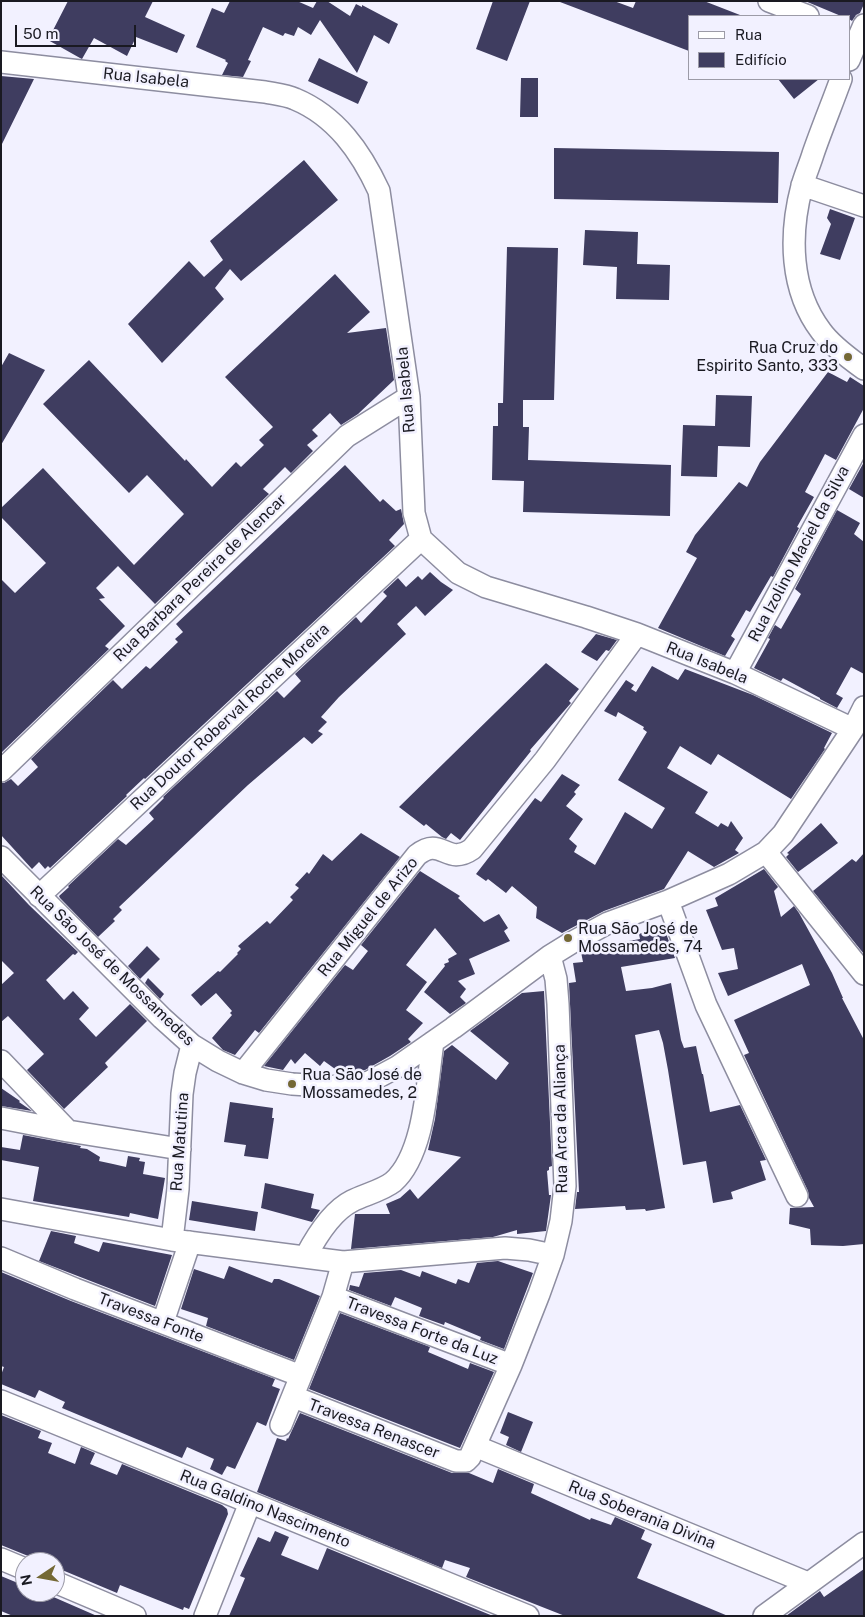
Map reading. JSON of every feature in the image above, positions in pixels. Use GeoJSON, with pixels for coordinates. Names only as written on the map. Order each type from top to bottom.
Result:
{"type":"FeatureCollection","features":[{"type":"Feature","properties":{"kind":"street"},"geometry":{"type":"LineString","coordinates":[[769,1],[805,15]]}},
{"type":"Feature","properties":{"kind":"street"},"geometry":{"type":"LineString","coordinates":[[850,56],[857,31]]}},
{"type":"Feature","properties":{"kind":"street","name":"Rua Isabela"},"geometry":{"type":"LineString","coordinates":[[1,62],[265,92],[294,99],[319,112],[345,135],[369,169],[379,191],[409,397],[414,513],[421,539],[458,573],[486,587],[637,634],[735,673],[853,729]]}},
{"type":"Feature","properties":{"kind":"street"},"geometry":{"type":"LineString","coordinates":[[841,80],[802,185],[796,219],[794,252],[798,284],[804,304],[822,333],[864,369]]}},
{"type":"Feature","properties":{"kind":"street"},"geometry":{"type":"LineString","coordinates":[[802,185],[864,206]]}},
{"type":"Feature","properties":{"kind":"street","name":"Rua Barbara Pereira de Alencar"},"geometry":{"type":"LineString","coordinates":[[1,771],[347,436],[409,397]]}},
{"type":"Feature","properties":{"kind":"street","name":"Rua Izolino Maciel da Silva"},"geometry":{"type":"LineString","coordinates":[[735,673],[864,435]]}},
{"type":"Feature","properties":{"kind":"street","name":"Rua Doutor Roberval Roche Moreira"},"geometry":{"type":"LineString","coordinates":[[39,896],[421,539]]}},
{"type":"Feature","properties":{"kind":"street","name":"Rua Miguel de Arizo"},"geometry":{"type":"LineString","coordinates":[[243,1073],[417,855],[425,849],[436,848],[455,856],[465,854],[472,848],[545,760],[637,634]]}},
{"type":"Feature","properties":{"kind":"street","name":"Rua São José de Mossamedes"},"geometry":{"type":"LineString","coordinates":[[1,857],[162,1018],[192,1045],[218,1061],[243,1073],[266,1080],[292,1084],[340,1087],[369,1082],[397,1068],[550,956],[608,923],[668,901],[729,874],[766,852],[783,834],[853,729],[864,707]]}},
{"type":"Feature","properties":{"kind":"street"},"geometry":{"type":"LineString","coordinates":[[766,852],[863,976]]}},
{"type":"Feature","properties":{"kind":"street"},"geometry":{"type":"LineString","coordinates":[[668,901],[706,1005],[798,1196]]}},
{"type":"Feature","properties":{"kind":"street","name":"Rua Arca da Aliança"},"geometry":{"type":"LineString","coordinates":[[475,1446],[511,1365],[553,1255],[561,1221],[565,1186],[558,1004],[556,979],[550,956]]}},
{"type":"Feature","properties":{"kind":"street"},"geometry":{"type":"LineString","coordinates":[[306,1256],[316,1237],[349,1202],[392,1183],[407,1166],[418,1138],[433,1042]]}},
{"type":"Feature","properties":{"kind":"street","name":"Rua Matutina"},"geometry":{"type":"LineString","coordinates":[[181,1241],[178,1188],[182,1094],[192,1045]]}},
{"type":"Feature","properties":{"kind":"street"},"geometry":{"type":"LineString","coordinates":[[1,1062],[68,1131]]}},
{"type":"Feature","properties":{"kind":"street"},"geometry":{"type":"LineString","coordinates":[[1,1118],[180,1149]]}},
{"type":"Feature","properties":{"kind":"street"},"geometry":{"type":"LineString","coordinates":[[2,1212],[181,1241],[343,1262],[504,1248],[529,1250],[553,1255]]}},
{"type":"Feature","properties":{"kind":"street"},"geometry":{"type":"LineString","coordinates":[[163,1322],[181,1241]]}},
{"type":"Feature","properties":{"kind":"street","name":"Travessa Fonte"},"geometry":{"type":"LineString","coordinates":[[1,1258],[75,1289],[301,1376]]}},
{"type":"Feature","properties":{"kind":"street"},"geometry":{"type":"LineString","coordinates":[[294,1398],[333,1297],[343,1262]]}},
{"type":"Feature","properties":{"kind":"street","name":"Travessa Forte da Luz"},"geometry":{"type":"LineString","coordinates":[[333,1297],[511,1365]]}},
{"type":"Feature","properties":{"kind":"street","name":"Travessa Renascer"},"geometry":{"type":"LineString","coordinates":[[281,1425],[294,1398],[456,1461],[466,1461],[475,1446]]}},
{"type":"Feature","properties":{"kind":"street","name":"Rua Galdino Nascimento"},"geometry":{"type":"LineString","coordinates":[[1,1400],[528,1616]]}},
{"type":"Feature","properties":{"kind":"street","name":"Rua Soberania Divina"},"geometry":{"type":"LineString","coordinates":[[475,1446],[808,1583]]}},
{"type":"Feature","properties":{"kind":"street"},"geometry":{"type":"LineString","coordinates":[[205,1616],[250,1503]]}},
{"type":"Feature","properties":{"kind":"street"},"geometry":{"type":"LineString","coordinates":[[764,1616],[864,1543]]}},
{"type":"Feature","properties":{"kind":"street"},"geometry":{"type":"LineString","coordinates":[[1,1559],[15,1565]]}},
{"type":"Feature","properties":{"kind":"street"},"geometry":{"type":"LineString","coordinates":[[65,1586],[134,1616]]}},
{"type":"Feature","properties":{"kind":"building"},"geometry":{"type":"Polygon","coordinates":[[[68,1],[153,1],[145,17],[185,35],[177,53],[136,37],[127,56],[94,38],[82,59],[48,40],[68,1]]]}},
{"type":"Feature","properties":{"kind":"building"},"geometry":{"type":"Polygon","coordinates":[[[230,1],[297,1],[313,8],[317,1],[327,1],[350,16],[356,4],[362,7],[362,5],[398,24],[389,44],[374,35],[357,73],[320,20],[311,35],[298,27],[294,36],[285,33],[283,36],[263,27],[248,60],[251,61],[243,77],[222,75],[228,63],[226,60],[196,47],[212,8],[224,13],[230,1]]]}},
{"type":"Feature","properties":{"kind":"building"},"geometry":{"type":"Polygon","coordinates":[[[493,1],[530,1],[507,61],[476,49],[493,1]]]}},
{"type":"Feature","properties":{"kind":"building"},"geometry":{"type":"Polygon","coordinates":[[[614,1],[633,8],[636,1],[704,1],[740,15],[688,15],[688,51],[560,2],[614,1]]]}},
{"type":"Feature","properties":{"kind":"building"},"geometry":{"type":"Polygon","coordinates":[[[805,1],[864,1],[860,13],[852,21],[850,15],[839,15],[805,1]]]}},
{"type":"Feature","properties":{"kind":"building"},"geometry":{"type":"Polygon","coordinates":[[[319,58],[368,82],[358,104],[308,81],[319,58]]]}},
{"type":"Feature","properties":{"kind":"building"},"geometry":{"type":"Polygon","coordinates":[[[1,76],[34,79],[1,146],[1,76]]]}},
{"type":"Feature","properties":{"kind":"building"},"geometry":{"type":"Polygon","coordinates":[[[521,78],[538,78],[538,117],[520,117],[521,78]]]}},
{"type":"Feature","properties":{"kind":"building"},"geometry":{"type":"Polygon","coordinates":[[[779,80],[818,80],[794,99],[779,80]]]}},
{"type":"Feature","properties":{"kind":"building"},"geometry":{"type":"Polygon","coordinates":[[[554,148],[779,152],[778,203],[554,199],[554,148]]]}},
{"type":"Feature","properties":{"kind":"building"},"geometry":{"type":"Polygon","coordinates":[[[304,160],[338,200],[241,281],[230,269],[215,288],[224,299],[162,363],[128,324],[189,261],[204,277],[223,260],[210,241],[304,160]]]}},
{"type":"Feature","properties":{"kind":"building"},"geometry":{"type":"Polygon","coordinates":[[[830,209],[855,218],[840,260],[820,254],[831,224],[827,218],[830,209]]]}},
{"type":"Feature","properties":{"kind":"building"},"geometry":{"type":"Polygon","coordinates":[[[585,230],[638,232],[637,264],[670,265],[669,300],[616,299],[617,267],[583,265],[585,230]]]}},
{"type":"Feature","properties":{"kind":"building"},"geometry":{"type":"Polygon","coordinates":[[[507,247],[558,248],[554,400],[523,400],[523,427],[529,427],[528,460],[671,465],[670,516],[523,512],[524,481],[492,480],[493,426],[498,426],[498,403],[503,403],[507,247]]]}},
{"type":"Feature","properties":{"kind":"building"},"geometry":{"type":"Polygon","coordinates":[[[335,274],[370,312],[347,333],[386,328],[394,380],[358,414],[341,425],[330,413],[312,430],[318,436],[307,445],[313,451],[291,473],[285,467],[263,489],[269,494],[155,604],[118,566],[96,588],[105,598],[99,599],[125,626],[105,646],[109,649],[1,753],[1,579],[15,593],[46,563],[1,517],[1,508],[43,468],[134,565],[184,514],[147,475],[129,493],[43,404],[89,360],[212,487],[236,462],[241,467],[264,445],[259,440],[273,427],[225,377],[335,274]]]}},
{"type":"Feature","properties":{"kind":"building"},"geometry":{"type":"Polygon","coordinates":[[[9,353],[45,370],[1,445],[1,367],[9,353]]]}},
{"type":"Feature","properties":{"kind":"building"},"geometry":{"type":"Polygon","coordinates":[[[828,372],[847,382],[850,377],[864,386],[864,408],[836,460],[825,454],[805,492],[814,497],[797,527],[799,528],[773,577],[771,576],[750,612],[746,610],[731,636],[735,639],[725,656],[658,628],[697,558],[686,552],[695,535],[739,482],[747,487],[760,462],[828,372]]]}},
{"type":"Feature","properties":{"kind":"building"},"geometry":{"type":"Polygon","coordinates":[[[716,395],[752,396],[750,447],[718,446],[717,477],[681,476],[683,425],[715,426],[716,395]]]}},
{"type":"Feature","properties":{"kind":"building"},"geometry":{"type":"Polygon","coordinates":[[[864,462],[864,498],[849,489],[864,462]]]}},
{"type":"Feature","properties":{"kind":"building"},"geometry":{"type":"Polygon","coordinates":[[[345,465],[380,502],[383,499],[396,511],[401,509],[404,524],[389,540],[395,546],[144,778],[50,868],[48,866],[45,869],[39,862],[32,869],[1,835],[1,783],[11,779],[18,786],[38,767],[31,759],[113,680],[122,689],[146,666],[150,669],[178,642],[175,639],[183,632],[176,624],[345,465]]]}},
{"type":"Feature","properties":{"kind":"building"},"geometry":{"type":"Polygon","coordinates":[[[837,510],[860,523],[854,534],[864,542],[864,674],[851,667],[836,694],[843,698],[837,708],[783,678],[781,681],[754,668],[770,639],[768,638],[775,625],[781,629],[801,594],[795,589],[837,510]]]}},
{"type":"Feature","properties":{"kind":"building"},"geometry":{"type":"Polygon","coordinates":[[[430,572],[453,590],[425,616],[416,606],[397,624],[406,634],[339,697],[321,717],[327,722],[318,731],[323,734],[312,744],[304,737],[248,785],[119,907],[122,910],[113,919],[115,921],[98,937],[60,898],[59,896],[68,886],[118,839],[126,845],[154,819],[149,813],[163,797],[277,691],[284,698],[301,681],[295,674],[356,617],[361,623],[387,596],[383,592],[398,578],[406,587],[418,576],[422,580],[430,572]]]}},
{"type":"Feature","properties":{"kind":"building"},"geometry":{"type":"Polygon","coordinates":[[[596,634],[617,640],[609,651],[606,650],[597,661],[581,652],[596,634]]]}},
{"type":"Feature","properties":{"kind":"building"},"geometry":{"type":"Polygon","coordinates":[[[546,663],[579,689],[569,701],[571,703],[530,750],[460,840],[451,833],[446,839],[442,837],[426,824],[424,826],[399,807],[546,663]]]}},
{"type":"Feature","properties":{"kind":"building"},"geometry":{"type":"Polygon","coordinates":[[[652,666],[678,680],[685,669],[753,695],[832,733],[825,749],[791,799],[718,754],[711,765],[680,746],[667,768],[708,792],[695,813],[718,827],[721,823],[728,827],[731,821],[743,838],[735,850],[739,853],[714,867],[688,851],[664,889],[604,911],[562,933],[536,918],[537,907],[512,886],[506,893],[488,879],[486,881],[476,874],[535,798],[541,802],[562,774],[580,785],[574,792],[576,794],[566,806],[583,819],[569,839],[577,846],[574,852],[595,865],[625,812],[652,829],[665,808],[618,780],[647,732],[643,729],[644,727],[618,712],[616,717],[604,711],[626,680],[634,685],[631,689],[636,692],[652,666]]]}},
{"type":"Feature","properties":{"kind":"building"},"geometry":{"type":"Polygon","coordinates":[[[821,823],[838,843],[798,872],[786,857],[789,854],[787,853],[821,823]]]}},
{"type":"Feature","properties":{"kind":"building"},"geometry":{"type":"Polygon","coordinates":[[[361,833],[400,857],[259,1033],[255,1030],[235,1055],[223,1050],[212,1038],[232,1015],[230,1013],[232,1011],[216,993],[201,1006],[191,995],[218,971],[220,972],[238,954],[241,949],[238,946],[267,921],[270,924],[293,900],[290,897],[299,888],[295,885],[307,872],[309,874],[323,854],[332,861],[361,833]]]}},
{"type":"Feature","properties":{"kind":"building"},"geometry":{"type":"Polygon","coordinates":[[[864,853],[864,954],[813,891],[852,859],[856,862],[864,853]]]}},
{"type":"Feature","properties":{"kind":"building"},"geometry":{"type":"Polygon","coordinates":[[[764,869],[778,887],[774,891],[781,917],[794,906],[799,913],[832,973],[842,998],[864,1040],[864,1244],[843,1246],[811,1245],[810,1229],[789,1224],[790,1208],[814,1207],[744,1055],[749,1053],[734,1020],[810,985],[802,964],[728,996],[718,973],[738,969],[734,948],[722,950],[706,910],[718,906],[715,898],[764,869]]]}},
{"type":"Feature","properties":{"kind":"building"},"geometry":{"type":"Polygon","coordinates":[[[420,871],[460,896],[458,898],[484,922],[499,914],[508,928],[504,931],[510,941],[469,959],[475,974],[458,981],[466,989],[460,997],[466,1003],[450,1014],[424,992],[445,966],[444,964],[449,962],[448,959],[457,954],[435,928],[406,965],[427,982],[406,1010],[423,1023],[408,1039],[411,1042],[365,1070],[342,1074],[324,1061],[320,1066],[305,1053],[295,1064],[291,1059],[283,1070],[264,1066],[345,965],[353,970],[368,951],[361,945],[420,871]]]}},
{"type":"Feature","properties":{"kind":"building"},"geometry":{"type":"Polygon","coordinates":[[[1,875],[78,952],[75,955],[73,954],[46,980],[64,1000],[73,991],[89,1008],[79,1019],[96,1037],[130,1004],[147,1021],[105,1063],[108,1067],[64,1109],[27,1070],[44,1054],[8,1016],[1,1022],[1,985],[14,973],[1,960],[1,875]]]}},
{"type":"Feature","properties":{"kind":"building"},"geometry":{"type":"Polygon","coordinates":[[[663,925],[675,958],[621,967],[626,991],[652,988],[671,983],[681,1040],[684,1048],[696,1046],[710,1112],[740,1105],[766,1160],[760,1161],[766,1180],[731,1192],[733,1199],[713,1203],[706,1161],[683,1165],[668,1070],[659,1030],[635,1035],[665,1208],[646,1211],[645,1209],[626,1210],[625,1206],[575,1209],[577,1192],[579,1192],[569,983],[576,982],[573,963],[583,962],[581,952],[595,944],[595,947],[640,939],[639,934],[663,925]]]}},
{"type":"Feature","properties":{"kind":"building"},"geometry":{"type":"Polygon","coordinates":[[[147,946],[160,959],[140,979],[128,966],[147,946]]]}},
{"type":"Feature","properties":{"kind":"building"},"geometry":{"type":"Polygon","coordinates":[[[148,978],[164,994],[160,999],[145,983],[148,978]]]}},
{"type":"Feature","properties":{"kind":"building"},"geometry":{"type":"Polygon","coordinates":[[[544,991],[552,1166],[547,1171],[549,1195],[551,1195],[546,1231],[517,1234],[517,1230],[493,1237],[351,1249],[355,1214],[390,1214],[386,1204],[400,1198],[410,1189],[418,1199],[461,1157],[428,1150],[435,1119],[444,1051],[452,1045],[496,1080],[509,1063],[470,1031],[522,993],[544,991]]]}},
{"type":"Feature","properties":{"kind":"building"},"geometry":{"type":"Polygon","coordinates":[[[1,1088],[20,1101],[32,1111],[1,1106],[1,1088]]]}},
{"type":"Feature","properties":{"kind":"building"},"geometry":{"type":"Polygon","coordinates":[[[230,1102],[273,1108],[272,1118],[274,1118],[268,1159],[244,1156],[246,1145],[224,1142],[230,1102]]]}},
{"type":"Feature","properties":{"kind":"building"},"geometry":{"type":"Polygon","coordinates":[[[23,1135],[81,1146],[80,1148],[87,1149],[100,1157],[99,1161],[126,1167],[128,1156],[140,1158],[139,1161],[145,1162],[143,1174],[165,1178],[158,1219],[130,1213],[129,1217],[33,1201],[39,1167],[1,1160],[1,1147],[20,1150],[23,1135]]]}},
{"type":"Feature","properties":{"kind":"building"},"geometry":{"type":"Polygon","coordinates":[[[265,1183],[314,1194],[311,1208],[320,1210],[312,1222],[261,1208],[265,1183]]]}},
{"type":"Feature","properties":{"kind":"building"},"geometry":{"type":"Polygon","coordinates":[[[192,1201],[258,1212],[255,1231],[189,1220],[192,1201]]]}},
{"type":"Feature","properties":{"kind":"building"},"geometry":{"type":"Polygon","coordinates":[[[51,1231],[76,1236],[74,1243],[99,1252],[103,1242],[172,1255],[155,1306],[39,1261],[51,1231]]]}},
{"type":"Feature","properties":{"kind":"building"},"geometry":{"type":"Polygon","coordinates":[[[498,1261],[533,1273],[504,1349],[480,1340],[481,1337],[445,1322],[444,1325],[419,1316],[422,1308],[395,1297],[391,1306],[349,1290],[350,1285],[359,1287],[364,1273],[401,1270],[420,1277],[422,1271],[456,1284],[458,1279],[469,1283],[477,1263],[498,1261]]]}},
{"type":"Feature","properties":{"kind":"building"},"geometry":{"type":"Polygon","coordinates":[[[229,1266],[272,1283],[274,1279],[279,1279],[320,1296],[294,1360],[206,1326],[208,1318],[181,1309],[194,1269],[224,1279],[229,1266]]]}},
{"type":"Feature","properties":{"kind":"building"},"geometry":{"type":"Polygon","coordinates":[[[1,1272],[71,1301],[275,1379],[272,1386],[280,1389],[266,1426],[257,1422],[235,1469],[227,1466],[222,1475],[210,1469],[214,1459],[187,1447],[182,1458],[62,1408],[65,1402],[39,1390],[35,1398],[1,1384],[1,1375],[4,1367],[1,1366],[1,1272]]]}},
{"type":"Feature","properties":{"kind":"building"},"geometry":{"type":"Polygon","coordinates":[[[340,1313],[430,1347],[428,1352],[468,1369],[470,1363],[494,1372],[460,1448],[309,1389],[340,1313]]]}},
{"type":"Feature","properties":{"kind":"building"},"geometry":{"type":"Polygon","coordinates":[[[508,1412],[533,1422],[521,1452],[506,1445],[509,1437],[500,1433],[508,1412]]]}},
{"type":"Feature","properties":{"kind":"building"},"geometry":{"type":"Polygon","coordinates":[[[300,1413],[452,1473],[469,1473],[493,1483],[498,1469],[534,1484],[531,1493],[590,1520],[591,1518],[611,1525],[615,1517],[645,1530],[641,1539],[652,1544],[637,1578],[728,1616],[565,1616],[466,1577],[470,1568],[445,1560],[442,1568],[257,1492],[277,1438],[286,1441],[288,1439],[300,1413]]]}},
{"type":"Feature","properties":{"kind":"building"},"geometry":{"type":"Polygon","coordinates":[[[1,1415],[41,1431],[38,1438],[52,1443],[48,1453],[75,1464],[81,1447],[95,1453],[90,1464],[117,1475],[122,1464],[222,1505],[227,1509],[228,1514],[189,1609],[184,1607],[183,1610],[120,1585],[117,1593],[65,1571],[65,1552],[18,1552],[1,1545],[1,1415]]]}},
{"type":"Feature","properties":{"kind":"building"},"geometry":{"type":"Polygon","coordinates":[[[275,1531],[289,1537],[281,1555],[318,1570],[327,1548],[493,1616],[229,1616],[245,1578],[240,1576],[258,1537],[270,1542],[275,1531]]]}},
{"type":"Feature","properties":{"kind":"building"},"geometry":{"type":"Polygon","coordinates":[[[864,1569],[864,1616],[786,1616],[820,1591],[824,1597],[864,1569]]]}},
{"type":"Feature","properties":{"kind":"building"},"geometry":{"type":"Polygon","coordinates":[[[1,1576],[15,1582],[15,1602],[65,1602],[97,1616],[13,1616],[1,1611],[1,1576]]]}},
{"type":"Feature","properties":{"kind":"place","name":"Rua Cruz do Espirito Santo, 333"},"geometry":{"type":"Point","coordinates":[848,357]}},
{"type":"Feature","properties":{"kind":"place","name":"Rua São José de Mossamedes, 74"},"geometry":{"type":"Point","coordinates":[568,938]}},
{"type":"Feature","properties":{"kind":"place","name":"Rua São José de Mossamedes, 2"},"geometry":{"type":"Point","coordinates":[292,1084]}}]}
